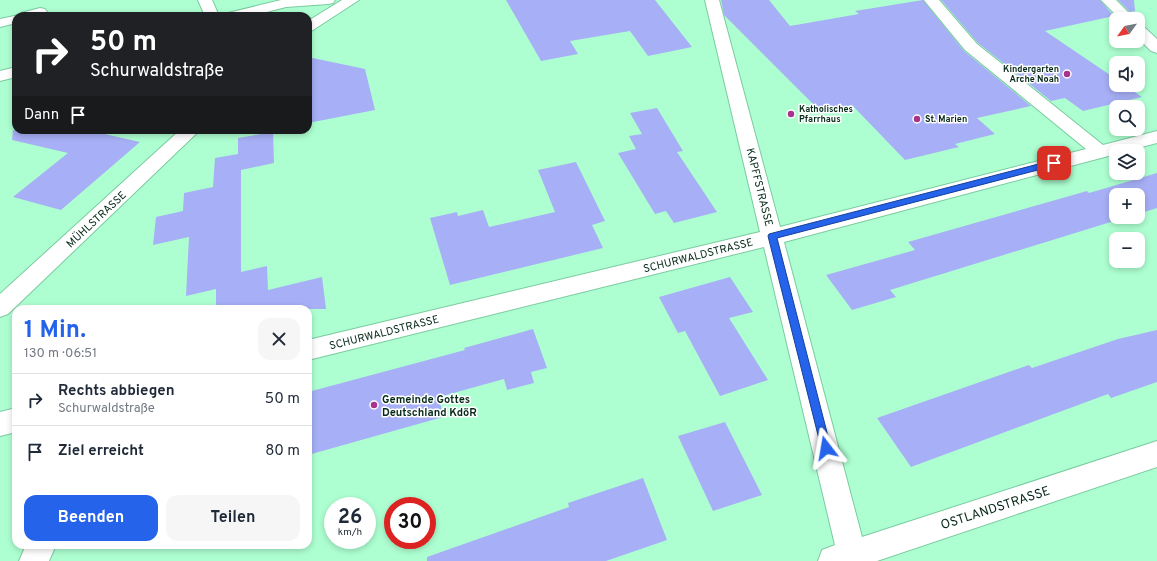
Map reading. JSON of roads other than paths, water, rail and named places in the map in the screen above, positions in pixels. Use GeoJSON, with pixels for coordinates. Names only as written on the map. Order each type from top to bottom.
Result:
{"type":"FeatureCollection","features":[{"type":"Feature","properties":{"kind":"street"},"geometry":{"type":"LineString","coordinates":[[205,0],[210,12]]}},
{"type":"Feature","properties":{"kind":"street"},"geometry":{"type":"LineString","coordinates":[[249,12],[286,3],[328,0]]}},
{"type":"Feature","properties":{"kind":"street"},"geometry":{"type":"LineString","coordinates":[[312,25],[352,0]]}},
{"type":"Feature","properties":{"kind":"street","name":"KAPFFSTRASSE"},"geometry":{"type":"LineString","coordinates":[[712,0],[772,236],[846,558]]}},
{"type":"Feature","properties":{"kind":"street"},"geometry":{"type":"LineString","coordinates":[[931,0],[971,47],[1099,151]]}},
{"type":"Feature","properties":{"kind":"street"},"geometry":{"type":"LineString","coordinates":[[1108,0],[1121,12]]}},
{"type":"Feature","properties":{"kind":"street"},"geometry":{"type":"LineString","coordinates":[[0,23],[12,20]]}},
{"type":"Feature","properties":{"kind":"street"},"geometry":{"type":"LineString","coordinates":[[1145,36],[1157,48]]}},
{"type":"Feature","properties":{"kind":"street"},"geometry":{"type":"LineString","coordinates":[[0,76],[12,73]]}},
{"type":"Feature","properties":{"kind":"street","name":"MÜHLSTRASSE"},"geometry":{"type":"LineString","coordinates":[[0,308],[187,134]]}},
{"type":"Feature","properties":{"kind":"street","name":"SCHURWALDSTRASSE"},"geometry":{"type":"LineString","coordinates":[[312,349],[772,236],[1157,137]]}},
{"type":"Feature","properties":{"kind":"street"},"geometry":{"type":"LineString","coordinates":[[0,424],[12,421]]}},
{"type":"Feature","properties":{"kind":"street","name":"OSTLANDSTRASSE"},"geometry":{"type":"LineString","coordinates":[[846,558],[1155,459]]}},
{"type":"Feature","properties":{"kind":"street"},"geometry":{"type":"LineString","coordinates":[[34,561],[39,549]]}},
{"type":"Feature","properties":{"kind":"place","name":"Kindergarten Arche Noah"},"geometry":{"type":"Point","coordinates":[1067,74]}},
{"type":"Feature","properties":{"kind":"place","name":"Katholisches Pfarrhaus"},"geometry":{"type":"Point","coordinates":[791,114]}},
{"type":"Feature","properties":{"kind":"place","name":"St. Marien"},"geometry":{"type":"Point","coordinates":[917,119]}},
{"type":"Feature","properties":{"kind":"place","name":"Gemeinde Gottes Deutschland KdöR"},"geometry":{"type":"Point","coordinates":[374,405]}}]}
